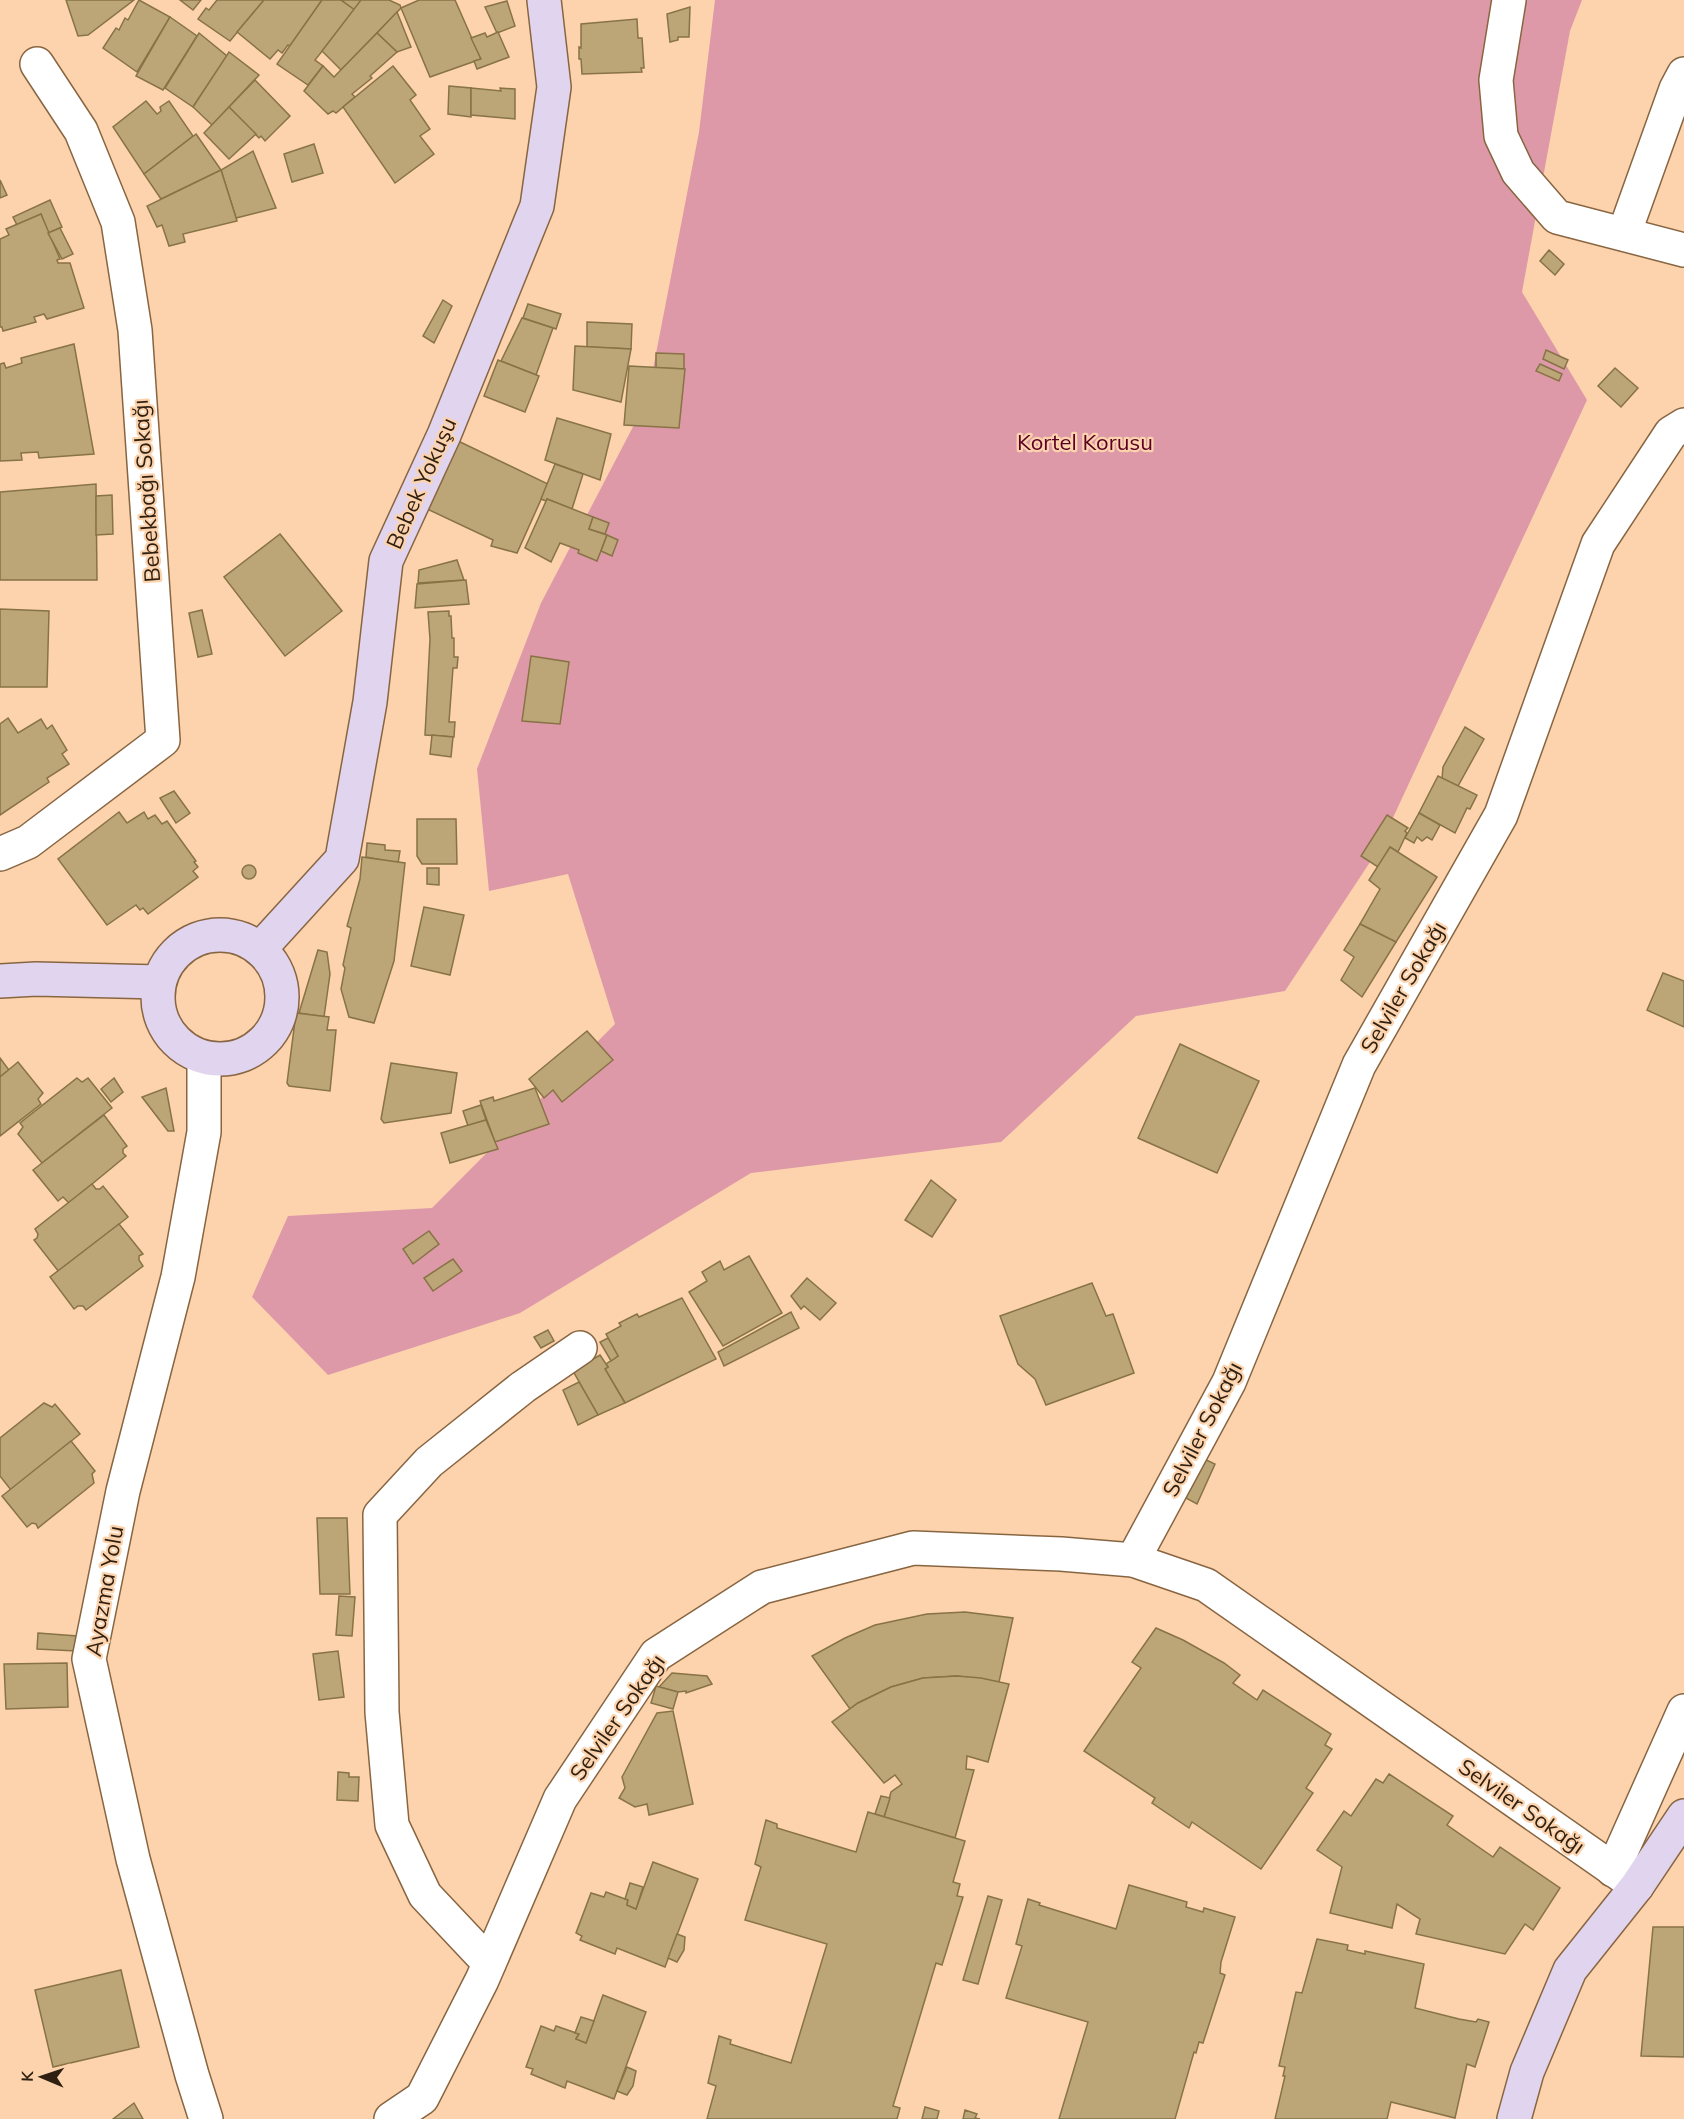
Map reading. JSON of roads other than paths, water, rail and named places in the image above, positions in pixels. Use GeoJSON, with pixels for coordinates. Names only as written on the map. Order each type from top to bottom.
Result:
{"type":"FeatureCollection","features":[{"type":"Feature","properties":{"kind":"street","name":"Bebek Yokuşu"},"geometry":{"type":"LineString","coordinates":[[260,949],[342,859],[370,702],[386,561],[444,435],[537,206],[554,87],[544,0]]}},
{"type":"Feature","properties":{"kind":"street"},"geometry":{"type":"LineString","coordinates":[[1509,0],[1496,80],[1501,136],[1518,172],[1557,216],[1684,250]]}},
{"type":"Feature","properties":{"kind":"street","name":"Bebekbağı Sokağı"},"geometry":{"type":"LineString","coordinates":[[0,854],[28,842],[163,740],[135,330],[118,222],[81,131],[37,64]]}},
{"type":"Feature","properties":{"kind":"street"},"geometry":{"type":"LineString","coordinates":[[1623,234],[1672,100],[1684,74]]}},
{"type":"Feature","properties":{"kind":"street","name":"Selviler Sokağı"},"geometry":{"type":"LineString","coordinates":[[1133,1560],[1229,1382],[1359,1065],[1501,815],[1598,544],[1671,433],[1684,425]]}},
{"type":"Feature","properties":{"kind":"street"},"geometry":{"type":"LineString","coordinates":[[219,934],[241,938],[260,949],[273,963],[281,984],[282,1006],[271,1033],[256,1049],[237,1058],[226,1060],[204,1059],[182,1048],[167,1032],[157,1004],[163,969],[176,951],[195,939],[219,934]]}},
{"type":"Feature","properties":{"kind":"street"},"geometry":{"type":"LineString","coordinates":[[0,981],[159,982]]}},
{"type":"Feature","properties":{"kind":"street","name":"Ayazma Yolu"},"geometry":{"type":"LineString","coordinates":[[204,1059],[204,1132],[178,1277],[123,1491],[89,1659],[134,1859],[206,2119]]}},
{"type":"Feature","properties":{"kind":"street"},"geometry":{"type":"LineString","coordinates":[[489,1963],[425,1895],[392,1825],[382,1712],[380,1515],[429,1462],[523,1387],[580,1348]]}},
{"type":"Feature","properties":{"kind":"street","name":"Selviler Sokağı"},"geometry":{"type":"LineString","coordinates":[[391,2119],[422,2097],[489,1963],[560,1799],[656,1655],[762,1587],[914,1548],[1061,1554],[1133,1560],[1206,1585],[1625,1878]]}},
{"type":"Feature","properties":{"kind":"street"},"geometry":{"type":"LineString","coordinates":[[1514,2119],[1527,2072],[1570,1970],[1625,1878],[1684,1711]]}},
{"type":"Feature","properties":{"kind":"street"},"geometry":{"type":"LineString","coordinates":[[1625,1878],[1684,1816]]}},
{"type":"Feature","properties":{"kind":"street"},"geometry":{"type":"LineString","coordinates":[[1625,1878],[1684,1847]]}},
{"type":"Feature","properties":{"kind":"park label","name":"Kortel Korusu"},"geometry":{"type":"Point","coordinates":[1085,442]}}]}
